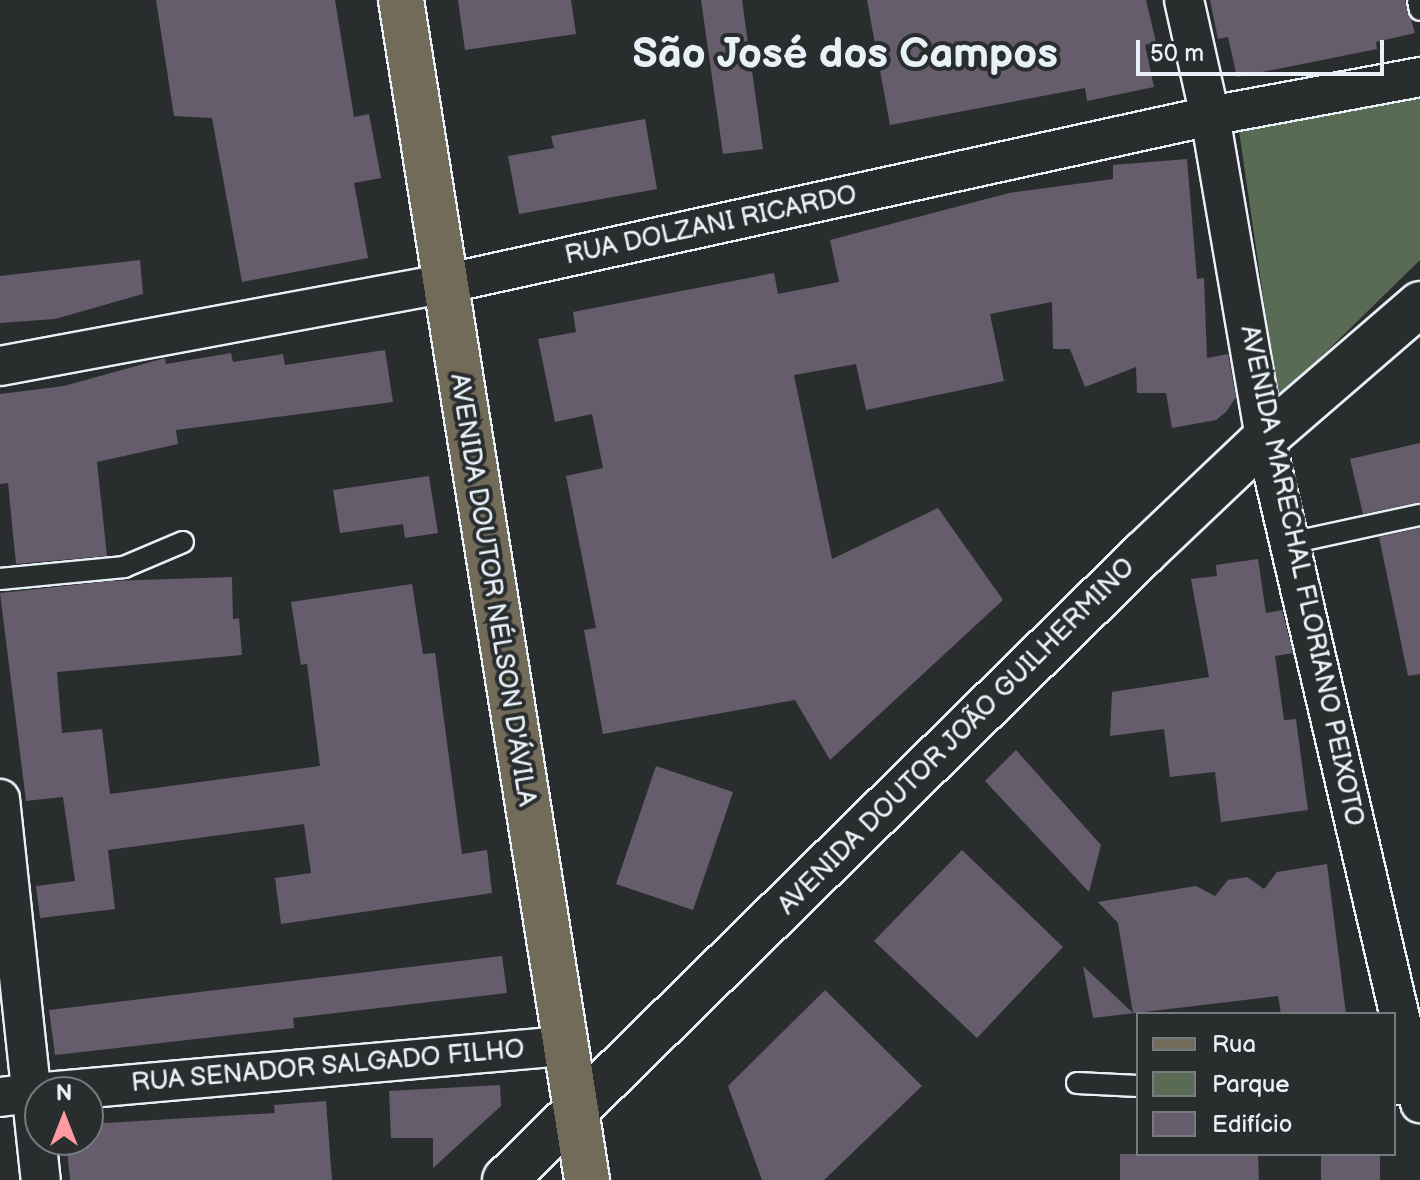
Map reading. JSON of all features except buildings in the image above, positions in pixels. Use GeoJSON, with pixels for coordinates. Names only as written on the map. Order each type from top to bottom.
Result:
{"type":"FeatureCollection","features":[{"type":"Feature","properties":{"kind":"main road","name":"AVENIDA DOUTOR NÉLSON D'ÁVILA"},"geometry":{"type":"LineString","coordinates":[[401,0],[563,1046],[587,1180]]}},
{"type":"Feature","properties":{"kind":"main road","name":"AVENIDA DOUTOR JOÃO GUILHERMINO"},"geometry":{"type":"LineString","coordinates":[[505,1180],[1265,438],[1420,304]]}},
{"type":"Feature","properties":{"kind":"street","name":"AVENIDA MARECHAL FLORIANO PEIXOTO"},"geometry":{"type":"LineString","coordinates":[[1184,0],[1210,116],[1265,438],[1406,979],[1411,1097]]}},
{"type":"Feature","properties":{"kind":"street","name":"RUA DOLZANI RICARDO"},"geometry":{"type":"LineString","coordinates":[[0,366],[444,284],[1210,116],[1420,77]]}},
{"type":"Feature","properties":{"kind":"street"},"geometry":{"type":"LineString","coordinates":[[0,799],[27,1076]]}},
{"type":"Feature","properties":{"kind":"street","name":"RUA SENADOR SALGADO FILHO"},"geometry":{"type":"LineString","coordinates":[[104,1087],[563,1046]]}},
{"type":"Feature","properties":{"kind":"street"},"geometry":{"type":"LineString","coordinates":[[38,1156],[41,1180]]}},
{"type":"Feature","properties":{"kind":"lane"},"geometry":{"type":"LineString","coordinates":[[1418,0],[1420,10]]}},
{"type":"Feature","properties":{"kind":"lane"},"geometry":{"type":"LineString","coordinates":[[1290,543],[1420,515]]}},
{"type":"Feature","properties":{"kind":"lane"},"geometry":{"type":"LineString","coordinates":[[0,579],[124,567],[183,542]]}},
{"type":"Feature","properties":{"kind":"lane"},"geometry":{"type":"LineString","coordinates":[[1077,1083],[1136,1086]]}},
{"type":"Feature","properties":{"kind":"green space"},"geometry":{"type":"Polygon","coordinates":[[[1420,96],[1420,260],[1278,399],[1239,131],[1420,96]]]}},
{"type":"Feature","properties":{"kind":"district","name":"São José dos Campos"},"geometry":{"type":"Point","coordinates":[845,55]}}]}
